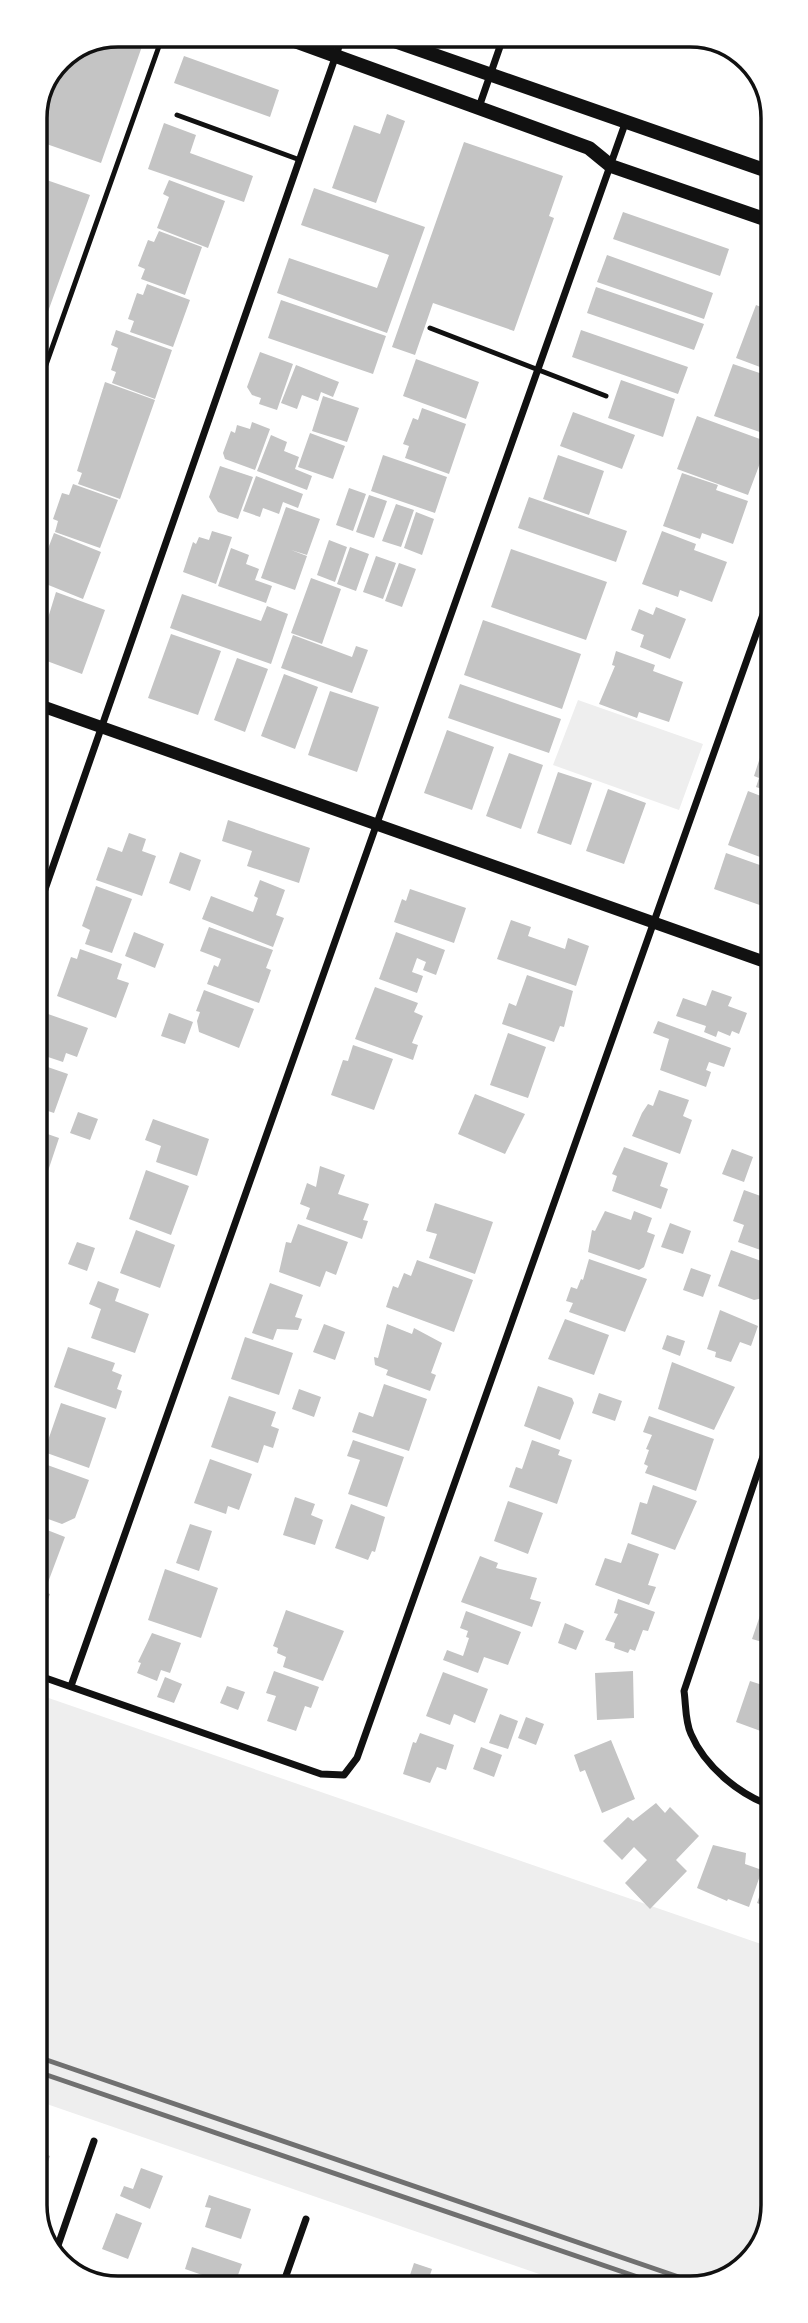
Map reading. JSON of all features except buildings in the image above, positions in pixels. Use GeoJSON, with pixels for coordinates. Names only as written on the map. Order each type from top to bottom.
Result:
{"type":"FeatureCollection","features":[{"type":"Feature","properties":{"kind":"main road"},"geometry":{"type":"LineString","coordinates":[[311,47],[589,148],[611,166],[761,218]]}},
{"type":"Feature","properties":{"kind":"main road"},"geometry":{"type":"LineString","coordinates":[[411,47],[761,169]]}},
{"type":"Feature","properties":{"kind":"street"},"geometry":{"type":"LineString","coordinates":[[47,884],[339,47]]}},
{"type":"Feature","properties":{"kind":"street"},"geometry":{"type":"LineString","coordinates":[[479,107],[500,47]]}},
{"type":"Feature","properties":{"kind":"street"},"geometry":{"type":"LineString","coordinates":[[71,1686],[626,121]]}},
{"type":"Feature","properties":{"kind":"street"},"geometry":{"type":"LineString","coordinates":[[47,1678],[321,1774],[344,1775],[357,1758],[761,620]]}},
{"type":"Feature","properties":{"kind":"street"},"geometry":{"type":"LineString","coordinates":[[47,708],[761,960]]}},
{"type":"Feature","properties":{"kind":"street"},"geometry":{"type":"LineString","coordinates":[[761,1462],[684,1690],[690,1734],[715,1771],[761,1802]]}},
{"type":"Feature","properties":{"kind":"street"},"geometry":{"type":"LineString","coordinates":[[59,2243],[94,2141]]}},
{"type":"Feature","properties":{"kind":"street"},"geometry":{"type":"LineString","coordinates":[[286,2276],[306,2219]]}},
{"type":"Feature","properties":{"kind":"lane"},"geometry":{"type":"LineString","coordinates":[[47,362],[159,47]]}},
{"type":"Feature","properties":{"kind":"lane"},"geometry":{"type":"LineString","coordinates":[[177,115],[300,160]]}},
{"type":"Feature","properties":{"kind":"lane"},"geometry":{"type":"LineString","coordinates":[[430,328],[606,396]]}},
{"type":"Feature","properties":{"kind":"shaded area"},"geometry":{"type":"Polygon","coordinates":[[[578,700],[703,744],[679,810],[553,765],[578,700]]]}},
{"type":"Feature","properties":{"kind":"shaded area"},"geometry":{"type":"Polygon","coordinates":[[[47,1697],[761,1944],[761,2204],[757,2227],[746,2248],[729,2264],[699,2275],[545,2276],[47,2104],[47,1697]]]}},
{"type":"Feature","properties":{"kind":"railway"},"geometry":{"type":"LineString","coordinates":[[47,2060],[676,2276]]}},
{"type":"Feature","properties":{"kind":"railway"},"geometry":{"type":"LineString","coordinates":[[47,2075],[635,2276]]}}]}
